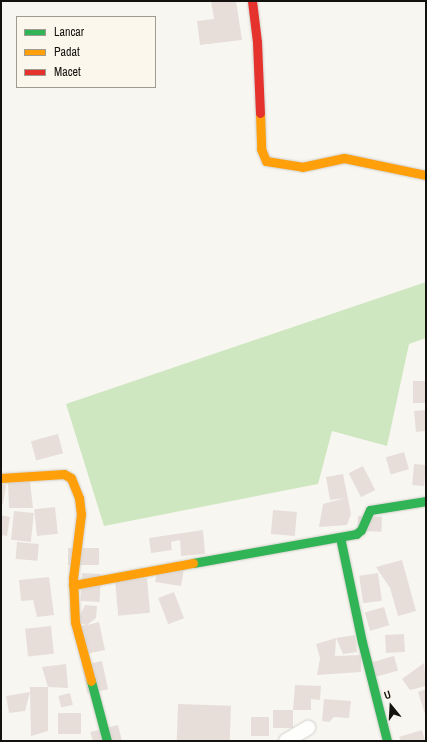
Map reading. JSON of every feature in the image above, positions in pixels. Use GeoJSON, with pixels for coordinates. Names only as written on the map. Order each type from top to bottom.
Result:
{"type":"FeatureCollection","features":[{"type":"Feature","properties":{"kind":"street"},"geometry":{"type":"LineString","coordinates":[[252,1],[257,42],[261,149],[266,161],[302,167],[344,158],[426,175]]}},
{"type":"Feature","properties":{"kind":"street"},"geometry":{"type":"LineString","coordinates":[[1,478],[59,474],[70,478],[81,506],[73,585],[79,641],[107,741]]}},
{"type":"Feature","properties":{"kind":"street"},"geometry":{"type":"LineString","coordinates":[[73,585],[340,537],[361,530],[370,510],[426,501]]}},
{"type":"Feature","properties":{"kind":"street"},"geometry":{"type":"LineString","coordinates":[[340,537],[387,741]]}},
{"type":"Feature","properties":{"kind":"street"},"geometry":{"type":"LineString","coordinates":[[286,741],[308,728]]}},
{"type":"Feature","properties":{"kind":"green space"},"geometry":{"type":"Polygon","coordinates":[[[426,282],[426,338],[409,344],[387,446],[332,431],[318,484],[104,526],[66,404],[426,282]]]}},
{"type":"Feature","properties":{"kind":"building"},"geometry":{"type":"Polygon","coordinates":[[[211,1],[236,1],[242,40],[200,45],[197,21],[214,19],[211,1]]]}},
{"type":"Feature","properties":{"kind":"building"},"geometry":{"type":"Polygon","coordinates":[[[413,381],[426,381],[426,403],[413,403],[413,381]]]}},
{"type":"Feature","properties":{"kind":"building"},"geometry":{"type":"Polygon","coordinates":[[[426,410],[426,431],[416,432],[414,411],[426,410]]]}},
{"type":"Feature","properties":{"kind":"building"},"geometry":{"type":"Polygon","coordinates":[[[58,434],[63,453],[36,461],[31,441],[58,434]]]}},
{"type":"Feature","properties":{"kind":"building"},"geometry":{"type":"Polygon","coordinates":[[[404,452],[409,469],[391,475],[386,457],[404,452]]]}},
{"type":"Feature","properties":{"kind":"building"},"geometry":{"type":"Polygon","coordinates":[[[414,464],[426,465],[424,486],[412,485],[414,464]]]}},
{"type":"Feature","properties":{"kind":"building"},"geometry":{"type":"Polygon","coordinates":[[[363,466],[375,490],[361,497],[349,473],[363,466]]]}},
{"type":"Feature","properties":{"kind":"building"},"geometry":{"type":"Polygon","coordinates":[[[343,474],[351,514],[347,525],[319,527],[323,504],[345,498],[330,500],[326,477],[343,474]]]}},
{"type":"Feature","properties":{"kind":"building"},"geometry":{"type":"Polygon","coordinates":[[[30,481],[33,508],[9,508],[8,483],[30,481]]]}},
{"type":"Feature","properties":{"kind":"building"},"geometry":{"type":"Polygon","coordinates":[[[1,484],[6,485],[3,504],[1,504],[1,484]]]}},
{"type":"Feature","properties":{"kind":"building"},"geometry":{"type":"Polygon","coordinates":[[[55,507],[58,534],[37,536],[34,509],[55,507]]]}},
{"type":"Feature","properties":{"kind":"building"},"geometry":{"type":"Polygon","coordinates":[[[273,510],[297,512],[295,536],[271,534],[273,510]]]}},
{"type":"Feature","properties":{"kind":"building"},"geometry":{"type":"Polygon","coordinates":[[[14,511],[34,513],[31,542],[11,540],[14,511]]]}},
{"type":"Feature","properties":{"kind":"building"},"geometry":{"type":"Polygon","coordinates":[[[1,515],[10,517],[7,536],[1,535],[1,515]]]}},
{"type":"Feature","properties":{"kind":"building"},"geometry":{"type":"Polygon","coordinates":[[[358,516],[382,517],[381,532],[357,531],[358,516]]]}},
{"type":"Feature","properties":{"kind":"building"},"geometry":{"type":"Polygon","coordinates":[[[203,530],[205,554],[181,556],[180,540],[171,542],[172,550],[151,553],[149,538],[203,530]]]}},
{"type":"Feature","properties":{"kind":"building"},"geometry":{"type":"Polygon","coordinates":[[[17,542],[39,544],[37,561],[16,559],[17,542]]]}},
{"type":"Feature","properties":{"kind":"building"},"geometry":{"type":"Polygon","coordinates":[[[68,548],[99,548],[99,565],[68,565],[68,548]]]}},
{"type":"Feature","properties":{"kind":"building"},"geometry":{"type":"Polygon","coordinates":[[[402,560],[416,611],[398,616],[390,588],[376,567],[402,560]]]}},
{"type":"Feature","properties":{"kind":"building"},"geometry":{"type":"Polygon","coordinates":[[[184,569],[181,586],[155,582],[157,573],[184,569]]]}},
{"type":"Feature","properties":{"kind":"building"},"geometry":{"type":"Polygon","coordinates":[[[82,573],[101,574],[100,602],[81,601],[82,573]]]}},
{"type":"Feature","properties":{"kind":"building"},"geometry":{"type":"Polygon","coordinates":[[[378,573],[382,601],[363,603],[359,576],[378,573]]]}},
{"type":"Feature","properties":{"kind":"building"},"geometry":{"type":"Polygon","coordinates":[[[49,577],[54,615],[37,617],[33,600],[21,601],[19,580],[49,577]]]}},
{"type":"Feature","properties":{"kind":"building"},"geometry":{"type":"Polygon","coordinates":[[[147,578],[150,613],[118,616],[115,581],[147,578]]]}},
{"type":"Feature","properties":{"kind":"building"},"geometry":{"type":"Polygon","coordinates":[[[174,592],[184,618],[168,624],[158,598],[174,592]]]}},
{"type":"Feature","properties":{"kind":"building"},"geometry":{"type":"Polygon","coordinates":[[[85,605],[97,606],[96,618],[87,625],[99,622],[105,650],[86,654],[80,626],[86,625],[77,622],[85,605]]]}},
{"type":"Feature","properties":{"kind":"building"},"geometry":{"type":"Polygon","coordinates":[[[384,607],[389,625],[370,631],[365,613],[384,607]]]}},
{"type":"Feature","properties":{"kind":"building"},"geometry":{"type":"Polygon","coordinates":[[[51,626],[54,654],[28,657],[25,629],[51,626]]]}},
{"type":"Feature","properties":{"kind":"building"},"geometry":{"type":"Polygon","coordinates":[[[404,634],[405,652],[386,653],[385,635],[404,634]]]}},
{"type":"Feature","properties":{"kind":"building"},"geometry":{"type":"Polygon","coordinates":[[[355,635],[357,652],[343,654],[336,638],[355,635]]]}},
{"type":"Feature","properties":{"kind":"building"},"geometry":{"type":"Polygon","coordinates":[[[336,638],[335,656],[361,655],[361,672],[317,675],[320,658],[316,644],[336,638]]]}},
{"type":"Feature","properties":{"kind":"building"},"geometry":{"type":"Polygon","coordinates":[[[394,656],[398,670],[375,677],[371,663],[394,656]]]}},
{"type":"Feature","properties":{"kind":"building"},"geometry":{"type":"Polygon","coordinates":[[[102,661],[108,689],[87,694],[81,665],[102,661]]]}},
{"type":"Feature","properties":{"kind":"building"},"geometry":{"type":"Polygon","coordinates":[[[424,663],[426,686],[410,690],[402,679],[424,663]]]}},
{"type":"Feature","properties":{"kind":"building"},"geometry":{"type":"Polygon","coordinates":[[[66,664],[68,688],[48,687],[42,667],[66,664]]]}},
{"type":"Feature","properties":{"kind":"building"},"geometry":{"type":"Polygon","coordinates":[[[295,685],[321,686],[320,700],[311,699],[311,710],[293,710],[295,685]]]}},
{"type":"Feature","properties":{"kind":"building"},"geometry":{"type":"Polygon","coordinates":[[[30,687],[48,687],[48,731],[31,736],[30,687]]]}},
{"type":"Feature","properties":{"kind":"building"},"geometry":{"type":"Polygon","coordinates":[[[426,689],[426,717],[418,692],[426,689]]]}},
{"type":"Feature","properties":{"kind":"building"},"geometry":{"type":"Polygon","coordinates":[[[30,692],[25,711],[9,713],[6,696],[30,692]]]}},
{"type":"Feature","properties":{"kind":"building"},"geometry":{"type":"Polygon","coordinates":[[[70,693],[73,705],[61,708],[58,696],[70,693]]]}},
{"type":"Feature","properties":{"kind":"building"},"geometry":{"type":"Polygon","coordinates":[[[324,699],[351,701],[349,718],[334,717],[329,722],[322,721],[324,699]]]}},
{"type":"Feature","properties":{"kind":"building"},"geometry":{"type":"Polygon","coordinates":[[[178,704],[231,706],[230,741],[177,741],[178,704]]]}},
{"type":"Feature","properties":{"kind":"building"},"geometry":{"type":"Polygon","coordinates":[[[273,710],[293,710],[293,728],[273,728],[273,710]]]}},
{"type":"Feature","properties":{"kind":"building"},"geometry":{"type":"Polygon","coordinates":[[[58,713],[81,713],[81,734],[58,734],[58,713]]]}},
{"type":"Feature","properties":{"kind":"building"},"geometry":{"type":"Polygon","coordinates":[[[251,717],[269,717],[269,736],[251,736],[251,717]]]}},
{"type":"Feature","properties":{"kind":"building"},"geometry":{"type":"Polygon","coordinates":[[[118,725],[122,741],[93,741],[90,732],[118,725]]]}},
{"type":"Feature","properties":{"kind":"building"},"geometry":{"type":"Polygon","coordinates":[[[422,730],[425,741],[401,741],[399,737],[422,730]]]}},
{"type":"Feature","properties":{"kind":"traffic: fast"},"geometry":{"type":"LineString","coordinates":[[193,563],[356,534],[361,530],[370,510],[426,501]]}},
{"type":"Feature","properties":{"kind":"traffic: fast"},"geometry":{"type":"LineString","coordinates":[[340,537],[362,642],[387,741]]}},
{"type":"Feature","properties":{"kind":"traffic: fast"},"geometry":{"type":"LineString","coordinates":[[91,681],[107,741]]}},
{"type":"Feature","properties":{"kind":"traffic: slow"},"geometry":{"type":"LineString","coordinates":[[260,113],[261,149],[266,161],[302,167],[344,158],[426,175]]}},
{"type":"Feature","properties":{"kind":"traffic: slow"},"geometry":{"type":"LineString","coordinates":[[1,478],[64,474],[71,478],[79,498],[81,514],[73,578],[75,622],[91,681]]}},
{"type":"Feature","properties":{"kind":"traffic: slow"},"geometry":{"type":"LineString","coordinates":[[73,585],[193,563]]}},
{"type":"Feature","properties":{"kind":"traffic: jam"},"geometry":{"type":"LineString","coordinates":[[252,1],[257,42],[260,113]]}}]}
